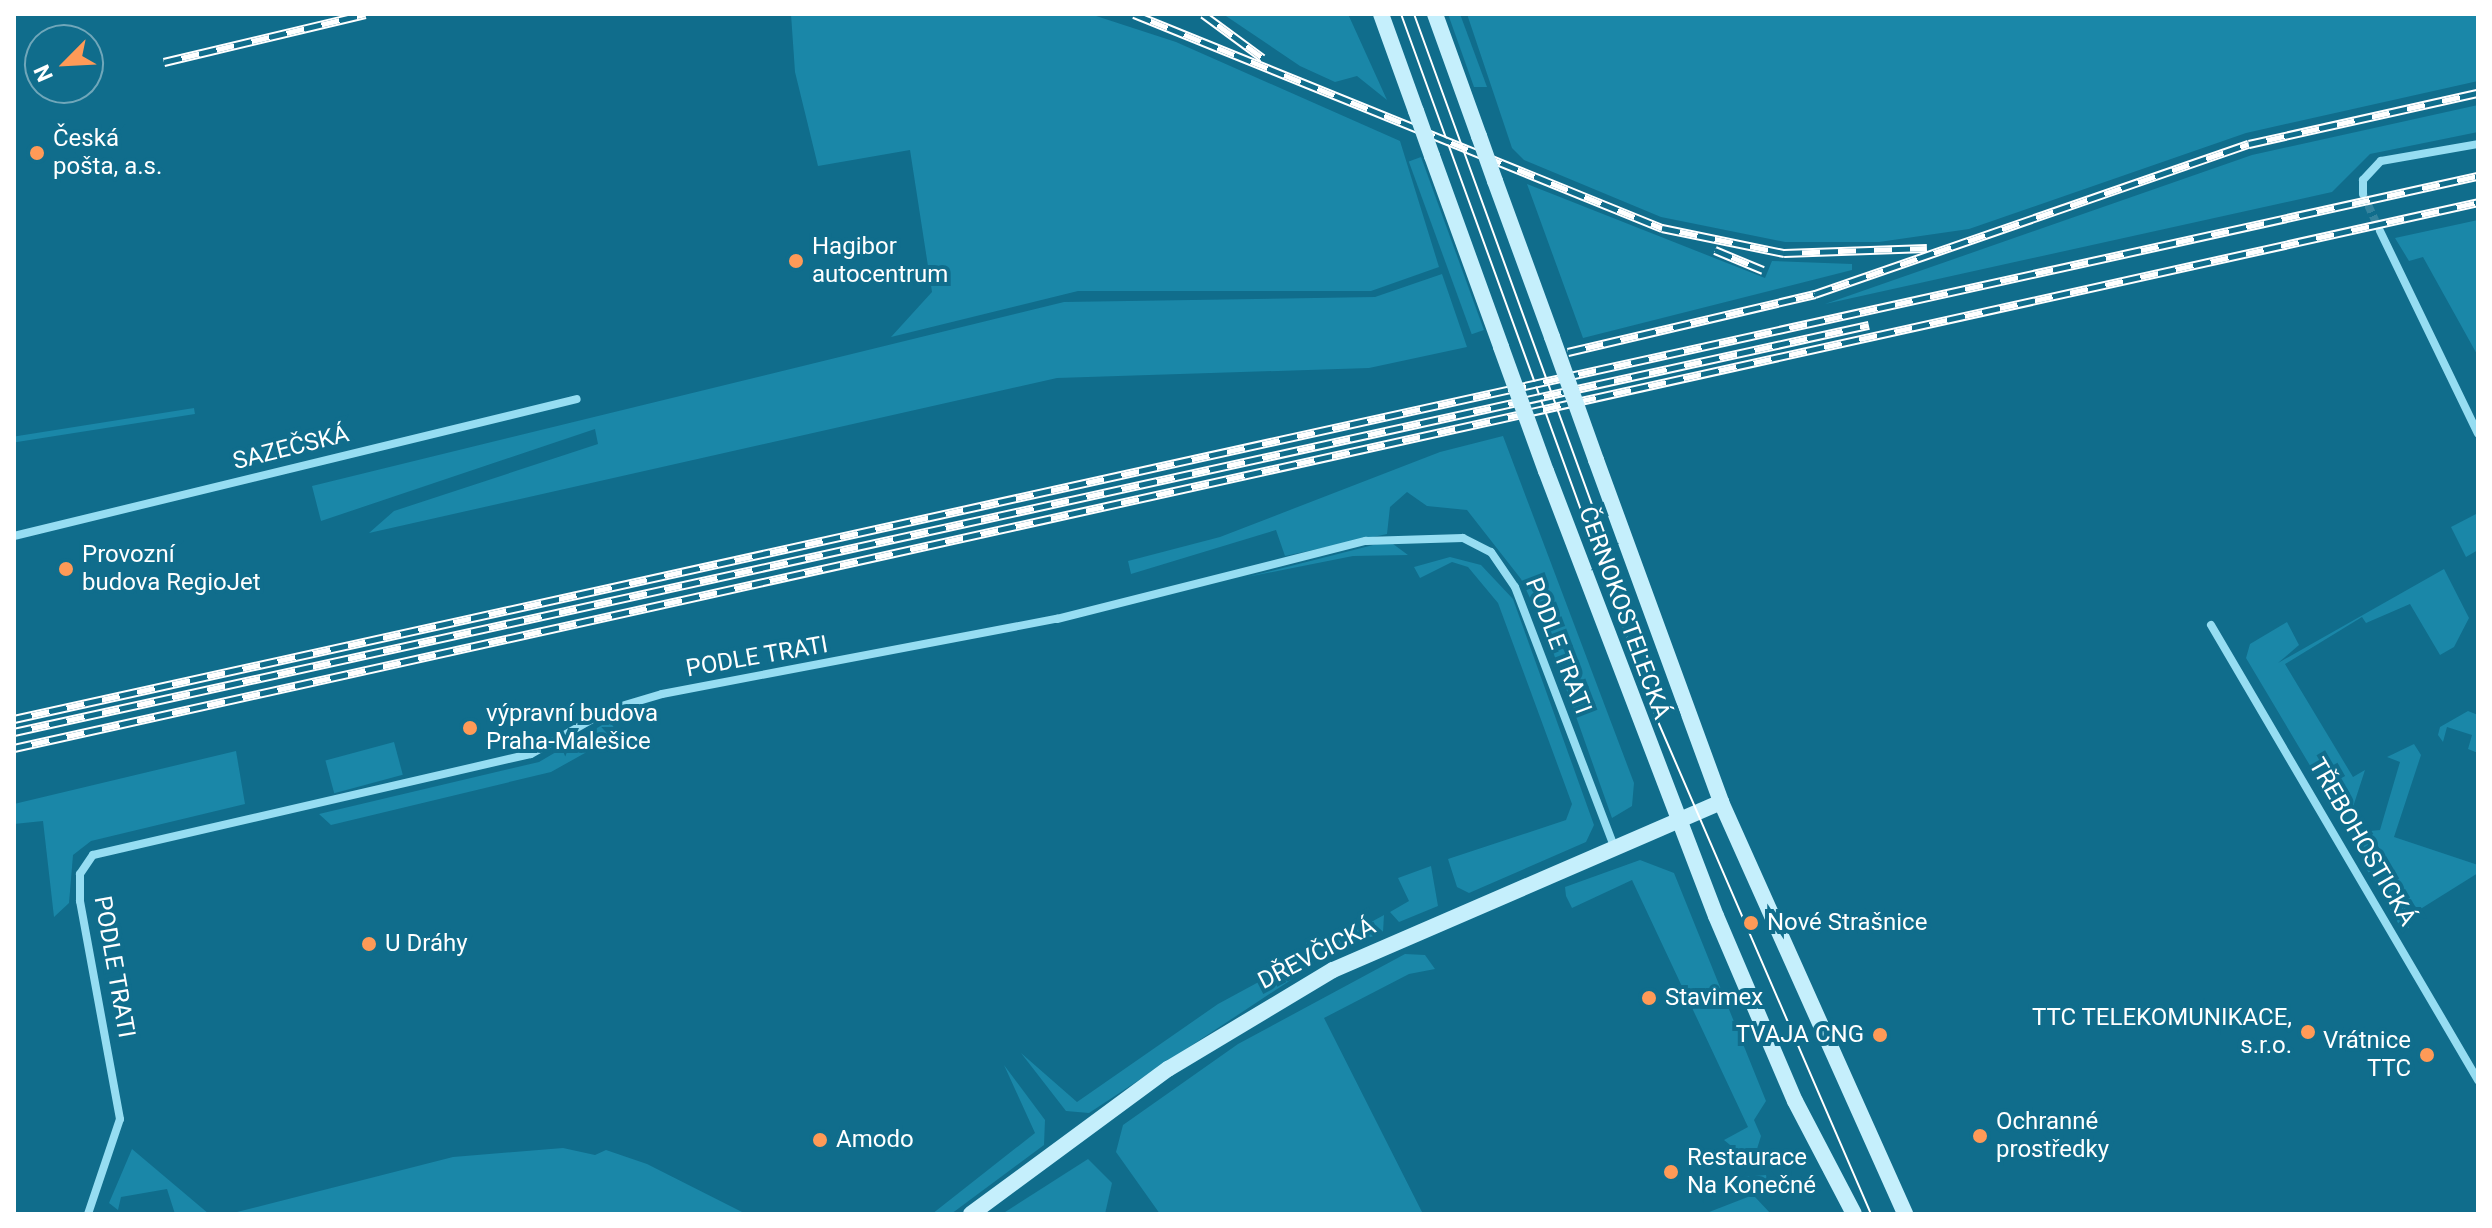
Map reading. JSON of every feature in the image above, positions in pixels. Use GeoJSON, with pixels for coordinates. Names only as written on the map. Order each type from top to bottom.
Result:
{"type":"FeatureCollection","features":[{"type":"Feature","properties":{"kind":"main road","name":"ČERNOKOSTELECKÁ"},"geometry":{"type":"LineString","coordinates":[[1381,14],[1546,471],[1677,820],[1788,1085],[1854,1214]]}},
{"type":"Feature","properties":{"kind":"main road","name":"ČERNOKOSTELECKÁ"},"geometry":{"type":"LineString","coordinates":[[1435,14],[1721,802],[1905,1214]]}},
{"type":"Feature","properties":{"kind":"main road","name":"DŘEVČICKÁ"},"geometry":{"type":"LineString","coordinates":[[971,1214],[1254,1014],[1346,963],[1613,844],[1721,802]]}},
{"type":"Feature","properties":{"kind":"street"},"geometry":{"type":"LineString","coordinates":[[2363,194],[2366,173],[2381,161],[2478,144]]}},
{"type":"Feature","properties":{"kind":"street"},"geometry":{"type":"LineString","coordinates":[[2380,231],[2478,434]]}},
{"type":"Feature","properties":{"kind":"street","name":"SAZEČSKÁ"},"geometry":{"type":"LineString","coordinates":[[14,536],[577,399]]}},
{"type":"Feature","properties":{"kind":"street","name":"PODLE TRATI"},"geometry":{"type":"LineString","coordinates":[[88,1214],[120,1119],[80,901],[80,874],[93,855],[531,754],[608,710],[648,697],[1057,619],[1366,541],[1463,538],[1491,552],[1515,587],[1613,844]]}},
{"type":"Feature","properties":{"kind":"street","name":"TŘEBOHOSTICKÁ"},"geometry":{"type":"LineString","coordinates":[[2211,625],[2478,1080]]}},
{"type":"Feature","properties":{"kind":"shaded area"},"geometry":{"type":"Polygon","coordinates":[[[791,14],[1090,14],[1176,42],[1400,141],[1439,267],[1371,291],[1078,291],[891,337],[932,292],[910,150],[818,166],[795,72],[791,14]]]}},
{"type":"Feature","properties":{"kind":"shaded area"},"geometry":{"type":"Polygon","coordinates":[[[1223,14],[1348,14],[1387,100],[1357,76],[1335,82],[1300,66],[1223,14]]]}},
{"type":"Feature","properties":{"kind":"shaded area"},"geometry":{"type":"Polygon","coordinates":[[[1448,14],[1460,14],[1487,87],[1474,87],[1448,14]]]}},
{"type":"Feature","properties":{"kind":"shaded area"},"geometry":{"type":"Polygon","coordinates":[[[1467,14],[2478,14],[2478,81],[2246,133],[1969,229],[1879,242],[1785,242],[1661,217],[1524,160],[1512,148],[1467,14]]]}},
{"type":"Feature","properties":{"kind":"shaded area"},"geometry":{"type":"Polygon","coordinates":[[[2478,105],[2478,132],[2370,154],[2332,192],[1825,304],[2252,155],[2478,105]]]}},
{"type":"Feature","properties":{"kind":"shaded area"},"geometry":{"type":"Polygon","coordinates":[[[1421,157],[1484,330],[1472,334],[1409,161],[1421,157]]]}},
{"type":"Feature","properties":{"kind":"shaded area"},"geometry":{"type":"Polygon","coordinates":[[[1527,184],[1765,278],[1772,261],[1852,264],[1852,270],[1583,338],[1527,184]]]}},
{"type":"Feature","properties":{"kind":"shaded area"},"geometry":{"type":"Polygon","coordinates":[[[2478,220],[2478,356],[2423,257],[2409,261],[2395,238],[2478,220]]]}},
{"type":"Feature","properties":{"kind":"shaded area"},"geometry":{"type":"Polygon","coordinates":[[[1442,274],[1467,347],[1369,368],[1057,378],[369,533],[394,511],[598,444],[595,429],[321,521],[312,486],[1064,302],[1375,297],[1442,274]]]}},
{"type":"Feature","properties":{"kind":"shaded area"},"geometry":{"type":"Polygon","coordinates":[[[194,408],[195,414],[14,443],[14,437],[194,408]]]}},
{"type":"Feature","properties":{"kind":"shaded area"},"geometry":{"type":"Polygon","coordinates":[[[1503,436],[1634,783],[1632,806],[1612,818],[1546,632],[1521,579],[1467,510],[1427,506],[1407,492],[1390,507],[1387,534],[1285,556],[1276,530],[1131,574],[1128,561],[1220,537],[1440,452],[1503,436]]]}},
{"type":"Feature","properties":{"kind":"shaded area"},"geometry":{"type":"Polygon","coordinates":[[[2478,513],[2478,550],[2466,557],[2451,527],[2478,513]]]}},
{"type":"Feature","properties":{"kind":"shaded area"},"geometry":{"type":"Polygon","coordinates":[[[1389,541],[1408,555],[1353,556],[1247,577],[1389,541]]]}},
{"type":"Feature","properties":{"kind":"shaded area"},"geometry":{"type":"Polygon","coordinates":[[[1450,557],[1481,565],[1513,599],[1594,825],[1586,842],[1469,893],[1457,887],[1448,859],[1566,820],[1572,804],[1498,603],[1468,567],[1452,562],[1420,578],[1414,567],[1450,557]]]}},
{"type":"Feature","properties":{"kind":"shaded area"},"geometry":{"type":"Polygon","coordinates":[[[2444,569],[2469,618],[2454,647],[2440,655],[2410,604],[2366,623],[2362,617],[2285,664],[2353,777],[2365,770],[2352,810],[2340,816],[2246,658],[2250,644],[2287,622],[2299,645],[2278,663],[2444,569]]]}},
{"type":"Feature","properties":{"kind":"shaded area"},"geometry":{"type":"Polygon","coordinates":[[[2468,711],[2478,715],[2478,753],[2468,749],[2472,735],[2447,727],[2443,742],[2438,735],[2440,727],[2468,711]]]}},
{"type":"Feature","properties":{"kind":"shaded area"},"geometry":{"type":"Polygon","coordinates":[[[609,721],[619,734],[551,772],[331,825],[319,814],[539,762],[609,721]]]}},
{"type":"Feature","properties":{"kind":"shaded area"},"geometry":{"type":"Polygon","coordinates":[[[394,742],[403,775],[334,793],[325,760],[394,742]]]}},
{"type":"Feature","properties":{"kind":"shaded area"},"geometry":{"type":"Polygon","coordinates":[[[2414,744],[2421,755],[2394,837],[2478,865],[2478,873],[2414,913],[2370,831],[2380,830],[2400,762],[2387,757],[2414,744]]]}},
{"type":"Feature","properties":{"kind":"shaded area"},"geometry":{"type":"Polygon","coordinates":[[[236,751],[245,804],[91,841],[73,855],[69,903],[54,917],[43,821],[14,824],[14,804],[236,751]]]}},
{"type":"Feature","properties":{"kind":"shaded area"},"geometry":{"type":"Polygon","coordinates":[[[2364,836],[2408,913],[2409,928],[2401,928],[2363,863],[2364,836]]]}},
{"type":"Feature","properties":{"kind":"shaded area"},"geometry":{"type":"Polygon","coordinates":[[[1640,860],[1674,873],[1766,1101],[1754,1120],[1761,1136],[1757,1149],[1746,1158],[1724,1140],[1748,1127],[1632,880],[1572,908],[1566,896],[1565,887],[1640,860]]]}},
{"type":"Feature","properties":{"kind":"shaded area"},"geometry":{"type":"Polygon","coordinates":[[[1431,866],[1438,906],[1399,922],[1390,912],[1409,901],[1398,878],[1431,866]]]}},
{"type":"Feature","properties":{"kind":"shaded area"},"geometry":{"type":"Polygon","coordinates":[[[1384,915],[1383,932],[1335,952],[1331,944],[1384,915]]]}},
{"type":"Feature","properties":{"kind":"shaded area"},"geometry":{"type":"Polygon","coordinates":[[[1307,941],[1312,966],[1089,1113],[1066,1111],[1021,1053],[1077,1102],[1218,1004],[1303,958],[1307,941]]]}},
{"type":"Feature","properties":{"kind":"shaded area"},"geometry":{"type":"Polygon","coordinates":[[[1405,954],[1425,955],[1435,969],[1409,974],[1324,1018],[1423,1214],[1160,1214],[1116,1152],[1123,1125],[1238,1044],[1405,954]]]}},
{"type":"Feature","properties":{"kind":"shaded area"},"geometry":{"type":"Polygon","coordinates":[[[1004,1065],[1045,1120],[1044,1145],[951,1214],[932,1214],[1035,1133],[1004,1065]]]}},
{"type":"Feature","properties":{"kind":"shaded area"},"geometry":{"type":"Polygon","coordinates":[[[563,1148],[595,1155],[606,1150],[647,1164],[746,1214],[229,1214],[453,1157],[563,1148]]]}},
{"type":"Feature","properties":{"kind":"shaded area"},"geometry":{"type":"Polygon","coordinates":[[[132,1149],[209,1214],[175,1214],[167,1189],[121,1197],[118,1210],[109,1203],[132,1149]]]}},
{"type":"Feature","properties":{"kind":"shaded area"},"geometry":{"type":"Polygon","coordinates":[[[1088,1159],[1112,1183],[1105,1214],[1002,1214],[1088,1159]]]}},
{"type":"Feature","properties":{"kind":"shaded area"},"geometry":{"type":"Polygon","coordinates":[[[1766,1175],[1770,1196],[1755,1197],[1771,1214],[1704,1214],[1753,1195],[1743,1177],[1766,1175]]]}},
{"type":"Feature","properties":{"kind":"tunnel"},"geometry":{"type":"LineString","coordinates":[[2363,194],[2380,231]]}},
{"type":"Feature","properties":{"kind":"tram line"},"geometry":{"type":"LineString","coordinates":[[1401,14],[1656,717],[1871,1214]]}},
{"type":"Feature","properties":{"kind":"tram line"},"geometry":{"type":"LineString","coordinates":[[1414,14],[1661,695]]}},
{"type":"Feature","properties":{"kind":"railway"},"geometry":{"type":"LineString","coordinates":[[164,62],[365,14]]}},
{"type":"Feature","properties":{"kind":"railway"},"geometry":{"type":"LineString","coordinates":[[1134,14],[1662,228],[1784,253],[1927,248]]}},
{"type":"Feature","properties":{"kind":"railway"},"geometry":{"type":"LineString","coordinates":[[1203,14],[1263,58]]}},
{"type":"Feature","properties":{"kind":"railway"},"geometry":{"type":"LineString","coordinates":[[1568,352],[1815,294],[2249,144],[2478,93]]}},
{"type":"Feature","properties":{"kind":"railway"},"geometry":{"type":"LineString","coordinates":[[14,719],[2478,176]]}},
{"type":"Feature","properties":{"kind":"railway"},"geometry":{"type":"LineString","coordinates":[[14,748],[2478,202]]}},
{"type":"Feature","properties":{"kind":"railway"},"geometry":{"type":"LineString","coordinates":[[1715,250],[1763,270]]}},
{"type":"Feature","properties":{"kind":"railway"},"geometry":{"type":"LineString","coordinates":[[14,732],[1869,325]]}},
{"type":"Feature","properties":{"kind":"place","name":"Česká pošta, a.s."},"geometry":{"type":"Point","coordinates":[37,153]}},
{"type":"Feature","properties":{"kind":"place","name":"Hagibor autocentrum"},"geometry":{"type":"Point","coordinates":[796,261]}},
{"type":"Feature","properties":{"kind":"place","name":"Provozní budova RegioJet"},"geometry":{"type":"Point","coordinates":[66,569]}},
{"type":"Feature","properties":{"kind":"place","name":"výpravní budova Praha-Malešice"},"geometry":{"type":"Point","coordinates":[470,728]}},
{"type":"Feature","properties":{"kind":"place","name":"Nové Strašnice"},"geometry":{"type":"Point","coordinates":[1751,923]}},
{"type":"Feature","properties":{"kind":"place","name":"U Dráhy"},"geometry":{"type":"Point","coordinates":[369,944]}},
{"type":"Feature","properties":{"kind":"place","name":"Stavimex"},"geometry":{"type":"Point","coordinates":[1649,998]}},
{"type":"Feature","properties":{"kind":"place","name":"TTC TELEKOMUNIKACE, s.r.o."},"geometry":{"type":"Point","coordinates":[2308,1032]}},
{"type":"Feature","properties":{"kind":"place","name":"TVAJA CNG"},"geometry":{"type":"Point","coordinates":[1880,1035]}},
{"type":"Feature","properties":{"kind":"place","name":"Vrátnice TTC"},"geometry":{"type":"Point","coordinates":[2427,1055]}},
{"type":"Feature","properties":{"kind":"place","name":"Ochranné prostředky"},"geometry":{"type":"Point","coordinates":[1980,1136]}},
{"type":"Feature","properties":{"kind":"place","name":"Amodo"},"geometry":{"type":"Point","coordinates":[820,1140]}},
{"type":"Feature","properties":{"kind":"place","name":"Restaurace Na Konečné"},"geometry":{"type":"Point","coordinates":[1671,1172]}}]}
